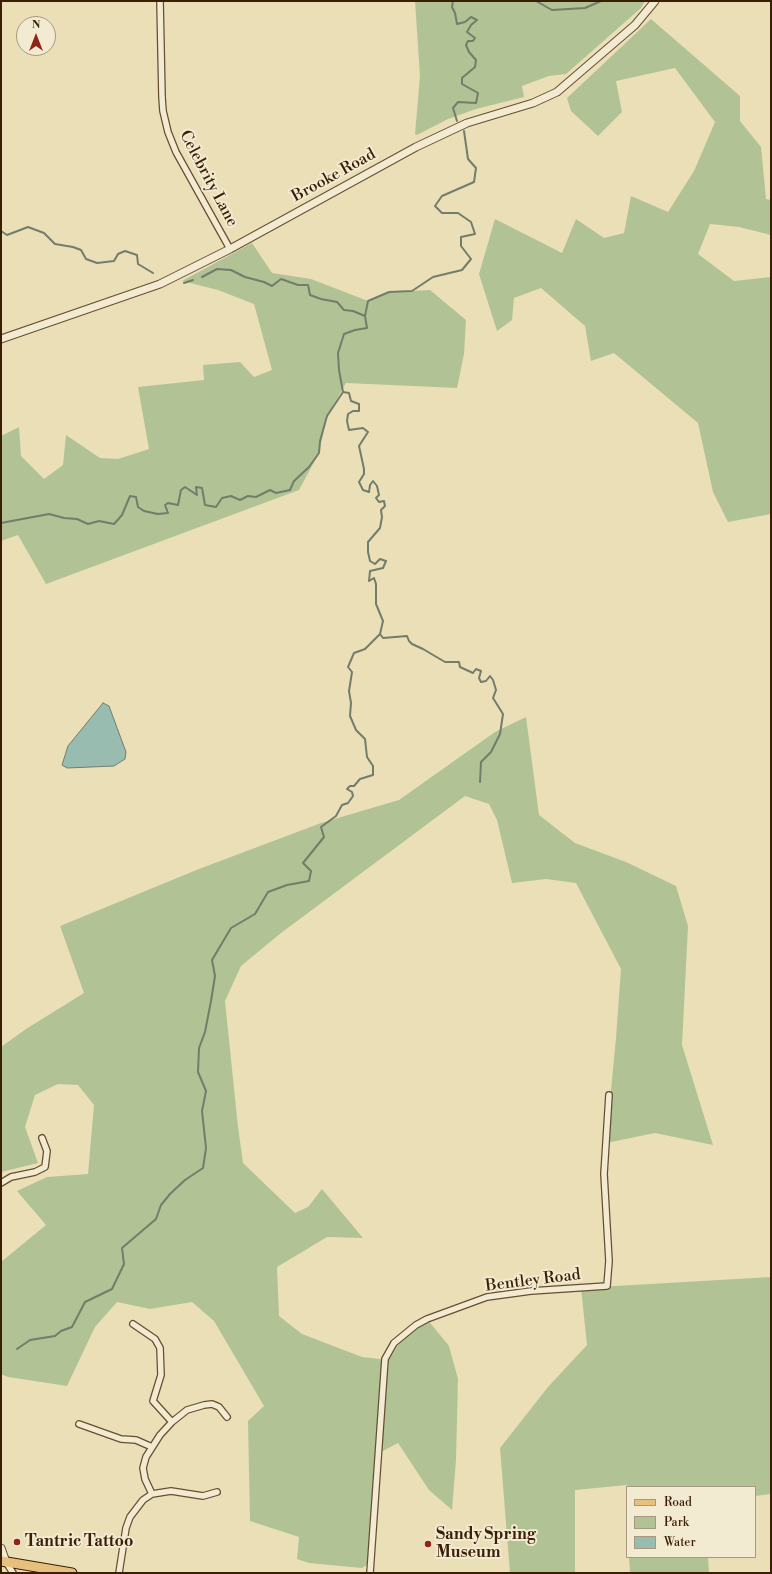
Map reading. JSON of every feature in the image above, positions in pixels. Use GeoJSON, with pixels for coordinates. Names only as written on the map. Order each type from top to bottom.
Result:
{"type":"FeatureCollection","features":[{"type":"Feature","properties":{"kind":"main road"},"geometry":{"type":"LineString","coordinates":[[4,1562],[72,1573]]}},
{"type":"Feature","properties":{"kind":"street","name":"Celebrity Lane"},"geometry":{"type":"LineString","coordinates":[[160,1],[163,111],[168,132],[176,152],[230,248]]}},
{"type":"Feature","properties":{"kind":"street","name":"Brooke Road"},"geometry":{"type":"LineString","coordinates":[[1,339],[160,284],[230,248],[416,147],[467,124],[533,103],[557,92],[635,25],[655,1]]}},
{"type":"Feature","properties":{"kind":"street","name":"Bentley Road"},"geometry":{"type":"LineString","coordinates":[[370,1573],[385,1359],[394,1343],[422,1322],[487,1297],[531,1291],[606,1286],[609,1261],[604,1174],[609,1095]]}},
{"type":"Feature","properties":{"kind":"street"},"geometry":{"type":"LineString","coordinates":[[1,1183],[11,1177],[35,1172],[45,1167],[47,1151],[42,1138]]}},
{"type":"Feature","properties":{"kind":"street"},"geometry":{"type":"LineString","coordinates":[[133,1324],[155,1339],[160,1348],[161,1376],[153,1401],[172,1422]]}},
{"type":"Feature","properties":{"kind":"street"},"geometry":{"type":"LineString","coordinates":[[152,1494],[145,1479],[144,1468],[146,1457],[160,1435],[172,1422],[187,1410],[212,1404],[219,1407],[227,1417]]}},
{"type":"Feature","properties":{"kind":"street"},"geometry":{"type":"LineString","coordinates":[[79,1424],[121,1439],[136,1440],[152,1447]]}},
{"type":"Feature","properties":{"kind":"street"},"geometry":{"type":"LineString","coordinates":[[119,1573],[126,1528],[130,1517],[138,1505],[152,1494],[171,1491],[203,1496],[217,1492]]}},
{"type":"Feature","properties":{"kind":"street"},"geometry":{"type":"LineString","coordinates":[[1,1548],[4,1562],[13,1573]]}},
{"type":"Feature","properties":{"kind":"green space"},"geometry":{"type":"Polygon","coordinates":[[[415,1],[645,1],[641,8],[566,74],[549,76],[522,86],[524,97],[476,109],[448,119],[417,135],[415,134],[420,76],[415,1]]]}},
{"type":"Feature","properties":{"kind":"green space"},"geometry":{"type":"Polygon","coordinates":[[[651,19],[740,96],[740,121],[761,147],[766,199],[771,200],[771,235],[739,227],[710,224],[698,254],[734,281],[771,277],[771,514],[728,522],[713,492],[698,423],[614,353],[591,361],[585,326],[541,288],[514,298],[512,320],[497,331],[479,274],[495,219],[562,253],[576,219],[604,238],[624,233],[631,196],[668,212],[694,171],[715,122],[675,68],[616,81],[622,112],[598,136],[571,111],[567,98],[651,19]]]}},
{"type":"Feature","properties":{"kind":"green space"},"geometry":{"type":"Polygon","coordinates":[[[252,243],[272,273],[311,279],[368,301],[389,292],[430,290],[466,320],[464,354],[457,388],[346,383],[327,416],[319,453],[299,490],[46,584],[18,535],[1,541],[1,436],[19,427],[21,456],[44,479],[63,465],[66,435],[100,458],[118,459],[149,449],[138,387],[204,380],[203,365],[240,362],[254,377],[272,370],[254,304],[218,290],[182,281],[252,243]]]}},
{"type":"Feature","properties":{"kind":"green space"},"geometry":{"type":"Polygon","coordinates":[[[526,717],[539,815],[575,843],[626,862],[676,886],[688,926],[682,1045],[713,1145],[655,1133],[606,1143],[621,969],[576,883],[546,879],[512,883],[497,820],[489,804],[465,796],[281,933],[241,966],[225,1001],[243,1163],[295,1213],[308,1207],[322,1189],[363,1238],[327,1237],[277,1267],[279,1316],[302,1334],[362,1357],[389,1360],[403,1337],[427,1319],[449,1346],[458,1379],[456,1460],[452,1510],[429,1490],[398,1443],[379,1453],[371,1562],[362,1568],[309,1563],[297,1559],[299,1537],[250,1521],[248,1421],[264,1406],[214,1321],[192,1302],[150,1309],[117,1302],[95,1327],[67,1386],[8,1377],[1,1374],[1,1262],[46,1225],[17,1191],[47,1177],[88,1174],[94,1105],[78,1085],[58,1084],[35,1095],[25,1127],[38,1163],[1,1172],[1,1047],[26,1029],[84,993],[60,926],[199,869],[321,823],[399,800],[495,732],[526,717]]]}},
{"type":"Feature","properties":{"kind":"green space"},"geometry":{"type":"Polygon","coordinates":[[[771,1277],[771,1494],[756,1496],[756,1486],[627,1485],[575,1490],[575,1573],[510,1573],[500,1448],[548,1387],[587,1345],[581,1288],[771,1277]]]}},
{"type":"Feature","properties":{"kind":"green space"},"geometry":{"type":"Polygon","coordinates":[[[629,1558],[708,1558],[709,1573],[630,1573],[629,1558]]]}},
{"type":"Feature","properties":{"kind":"water"},"geometry":{"type":"Polygon","coordinates":[[[103,703],[109,706],[126,752],[125,759],[114,766],[67,768],[62,765],[68,746],[103,703]]]}},
{"type":"Feature","properties":{"kind":"waterway"},"geometry":{"type":"LineString","coordinates":[[453,1],[452,7],[457,24],[465,22],[471,17],[477,20],[471,25],[467,32],[475,38],[473,41],[468,41],[466,45],[469,52],[476,60],[475,67],[462,78],[462,84],[478,93],[476,103],[458,102],[453,108],[457,121]]}},
{"type":"Feature","properties":{"kind":"waterway"},"geometry":{"type":"LineString","coordinates":[[536,1],[552,10],[585,8],[601,1]]}},
{"type":"Feature","properties":{"kind":"waterway"},"geometry":{"type":"LineString","coordinates":[[17,1349],[30,1340],[55,1336],[61,1331],[72,1327],[85,1302],[112,1289],[124,1264],[122,1248],[156,1219],[161,1205],[170,1194],[185,1180],[203,1168],[206,1148],[202,1111],[206,1091],[198,1072],[199,1048],[205,1032],[215,976],[212,960],[231,928],[255,914],[268,892],[287,885],[309,881],[311,871],[303,863],[324,837],[321,827],[336,816],[342,805],[348,803],[353,796],[352,792],[347,789],[350,786],[354,786],[360,779],[373,775],[373,766],[367,757],[365,739],[356,730],[350,716],[351,703],[349,691],[352,672],[348,667],[354,653],[365,649],[380,634],[383,621],[376,604],[376,584],[374,578],[369,581],[370,571],[383,568],[386,561],[380,559],[375,564],[370,561],[368,542],[380,528],[382,517],[381,510],[385,506],[384,501],[379,502],[376,498],[379,495],[377,486],[373,481],[370,485],[369,492],[363,490],[359,482],[364,474],[359,446],[368,432],[363,428],[349,430],[347,421],[348,414],[353,411],[359,411],[359,404],[351,401],[349,393],[343,392],[338,353],[344,334],[367,328],[365,316],[368,301],[389,292],[412,291],[433,277],[462,270],[471,259],[461,246],[461,237],[475,234],[471,222],[458,213],[442,213],[435,206],[442,196],[474,182],[476,168],[468,159],[464,131]]}},
{"type":"Feature","properties":{"kind":"waterway"},"geometry":{"type":"LineString","coordinates":[[1,231],[7,235],[28,227],[44,233],[55,244],[81,250],[86,259],[97,263],[114,261],[118,254],[125,251],[137,255],[138,264],[153,273]]}},
{"type":"Feature","properties":{"kind":"waterway"},"geometry":{"type":"LineString","coordinates":[[202,277],[217,269],[231,270],[245,277],[264,282],[272,286],[281,279],[298,285],[308,285],[310,295],[337,302],[344,310],[353,311],[365,316]]}},
{"type":"Feature","properties":{"kind":"waterway"},"geometry":{"type":"LineString","coordinates":[[184,283],[193,280]]}},
{"type":"Feature","properties":{"kind":"waterway"},"geometry":{"type":"LineString","coordinates":[[1,523],[49,514],[64,518],[77,519],[88,524],[99,521],[114,524],[122,515],[130,496],[136,497],[138,507],[144,511],[158,514],[168,513],[165,505],[168,503],[178,505],[181,490],[185,487],[197,495],[196,487],[202,488],[205,505],[216,507],[222,498],[231,496],[240,500],[248,496],[256,497],[270,490],[276,493],[290,490],[294,481],[309,467],[319,453],[320,441],[327,416],[343,392]]}},
{"type":"Feature","properties":{"kind":"waterway"},"geometry":{"type":"LineString","coordinates":[[380,634],[383,638],[407,636],[412,644],[445,662],[459,662],[460,667],[473,673],[476,669],[481,671],[479,678],[481,682],[486,681],[490,676],[493,680],[496,690],[493,698],[503,714],[500,734],[491,752],[481,762],[480,782]]}},
{"type":"Feature","properties":{"kind":"place","name":"Tantric Tattoo"},"geometry":{"type":"Point","coordinates":[17,1542]}},
{"type":"Feature","properties":{"kind":"place","name":"Sandy Spring Museum"},"geometry":{"type":"Point","coordinates":[428,1544]}}]}
